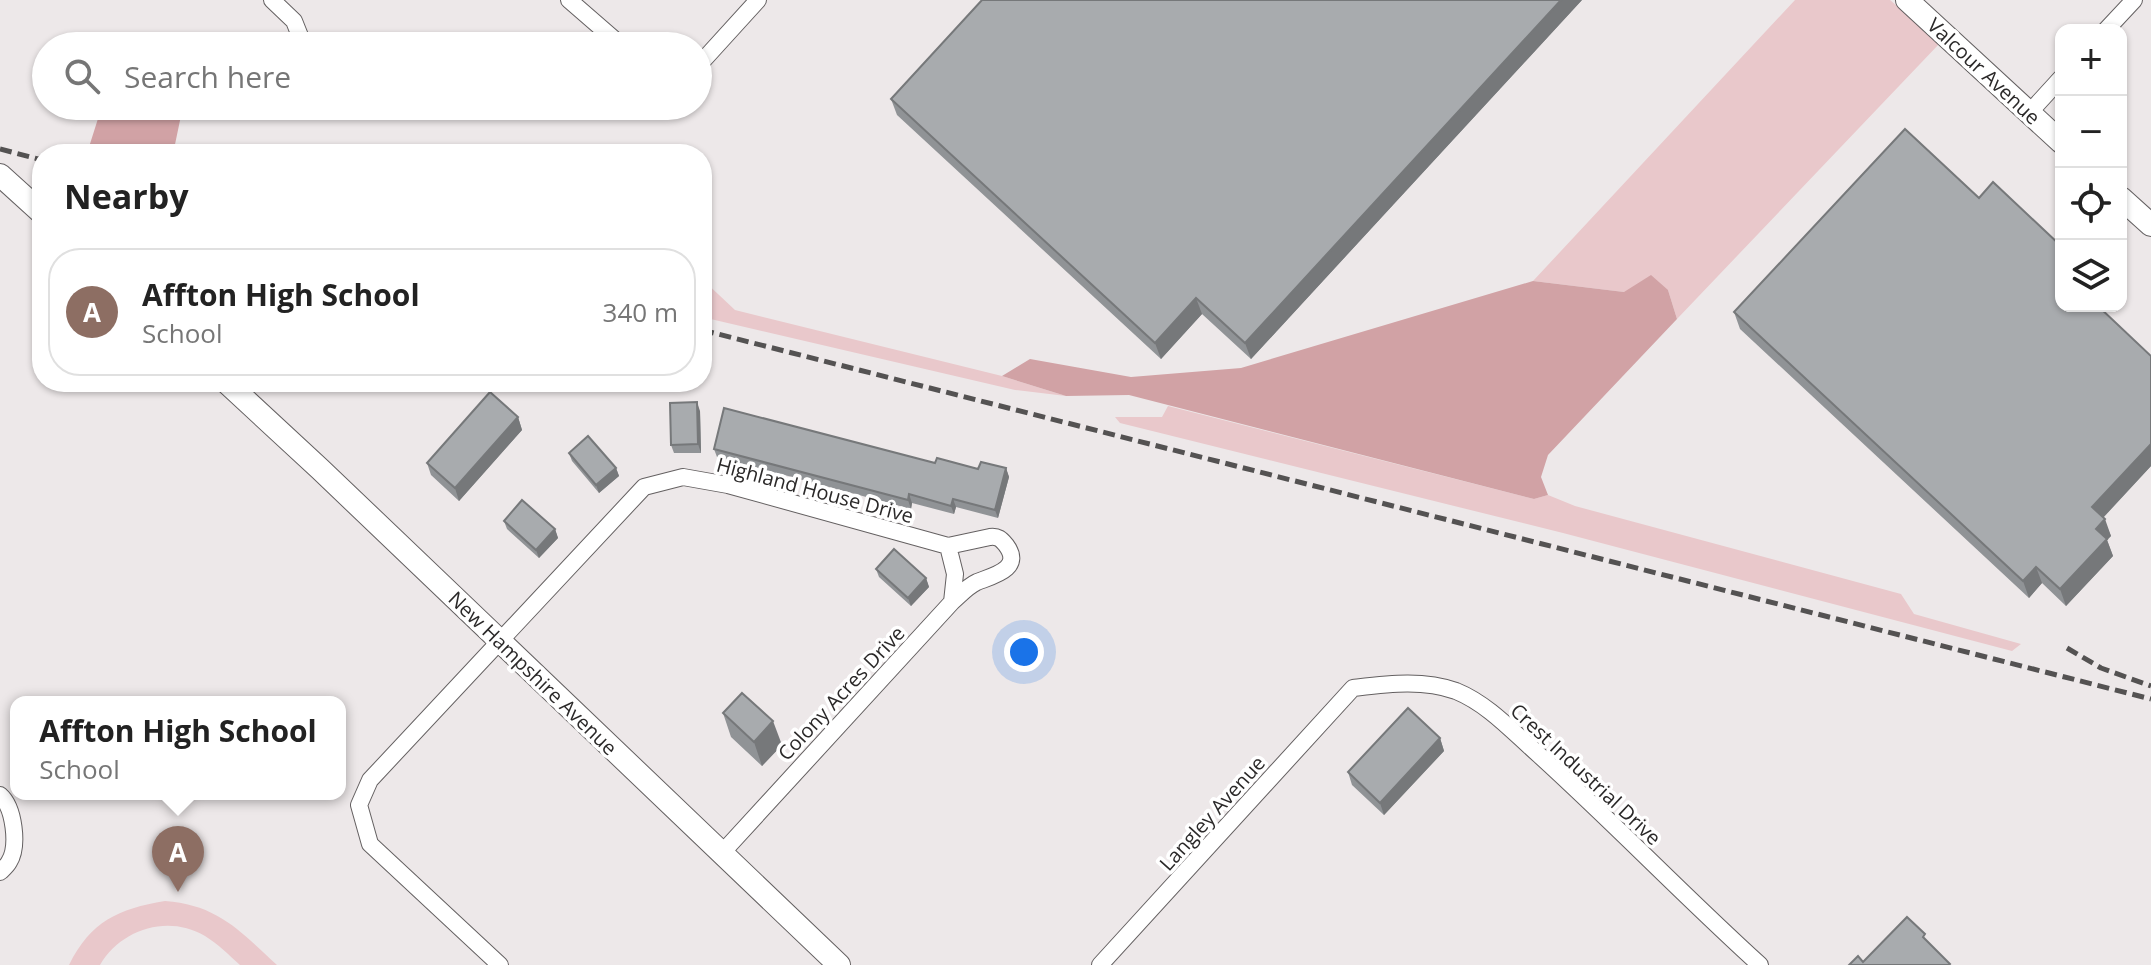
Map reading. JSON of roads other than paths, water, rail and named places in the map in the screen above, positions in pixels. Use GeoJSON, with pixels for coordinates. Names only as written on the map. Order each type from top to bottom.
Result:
{"type":"FeatureCollection","features":[{"type":"Feature","properties":{"kind":"street"},"geometry":{"type":"LineString","coordinates":[[272,0],[294,21],[298,32]]}},
{"type":"Feature","properties":{"kind":"street"},"geometry":{"type":"LineString","coordinates":[[569,0],[606,32]]}},
{"type":"Feature","properties":{"kind":"street"},"geometry":{"type":"LineString","coordinates":[[712,51],[758,0]]}},
{"type":"Feature","properties":{"kind":"street","name":"Valcour Avenue"},"geometry":{"type":"LineString","coordinates":[[1907,0],[2055,137]]}},
{"type":"Feature","properties":{"kind":"street"},"geometry":{"type":"LineString","coordinates":[[2112,24],[2134,0]]}},
{"type":"Feature","properties":{"kind":"street"},"geometry":{"type":"LineString","coordinates":[[2029,113],[2055,85]]}},
{"type":"Feature","properties":{"kind":"street"},"geometry":{"type":"LineString","coordinates":[[0,175],[32,204]]}},
{"type":"Feature","properties":{"kind":"street"},"geometry":{"type":"LineString","coordinates":[[2127,203],[2151,225]]}},
{"type":"Feature","properties":{"kind":"street","name":"New Hampshire Avenue"},"geometry":{"type":"LineString","coordinates":[[237,392],[839,965]]}},
{"type":"Feature","properties":{"kind":"street","name":"Highland House Drive"},"geometry":{"type":"LineString","coordinates":[[500,965],[370,844],[359,805],[370,780],[644,487],[683,477],[728,485],[948,546]]}},
{"type":"Feature","properties":{"kind":"street","name":"Colony Acres Drive"},"geometry":{"type":"LineString","coordinates":[[721,854],[952,602],[974,582],[997,576],[1011,559],[1010,550],[996,537],[948,546]]}},
{"type":"Feature","properties":{"kind":"street"},"geometry":{"type":"LineString","coordinates":[[948,546],[955,574],[952,602]]}},
{"type":"Feature","properties":{"kind":"street","name":"Crest Industrial Drive"},"geometry":{"type":"LineString","coordinates":[[1353,688],[1420,684],[1454,690],[1480,703],[1565,779],[1760,965]]}},
{"type":"Feature","properties":{"kind":"street","name":"Langley Avenue"},"geometry":{"type":"LineString","coordinates":[[1100,965],[1353,688]]}},
{"type":"Feature","properties":{"kind":"street"},"geometry":{"type":"LineString","coordinates":[[0,872],[10,861],[14,827],[3,798]]}},
{"type":"Feature","properties":{"kind":"railway"},"geometry":{"type":"LineString","coordinates":[[0,149],[32,157]]}},
{"type":"Feature","properties":{"kind":"railway"},"geometry":{"type":"LineString","coordinates":[[712,333],[2151,699]]}},
{"type":"Feature","properties":{"kind":"railway"},"geometry":{"type":"LineString","coordinates":[[2067,648],[2101,668],[2151,686]]}},
{"type":"Feature","properties":{"kind":"place","name":"Affton High School"},"geometry":{"type":"Point","coordinates":[178,892]}}]}
